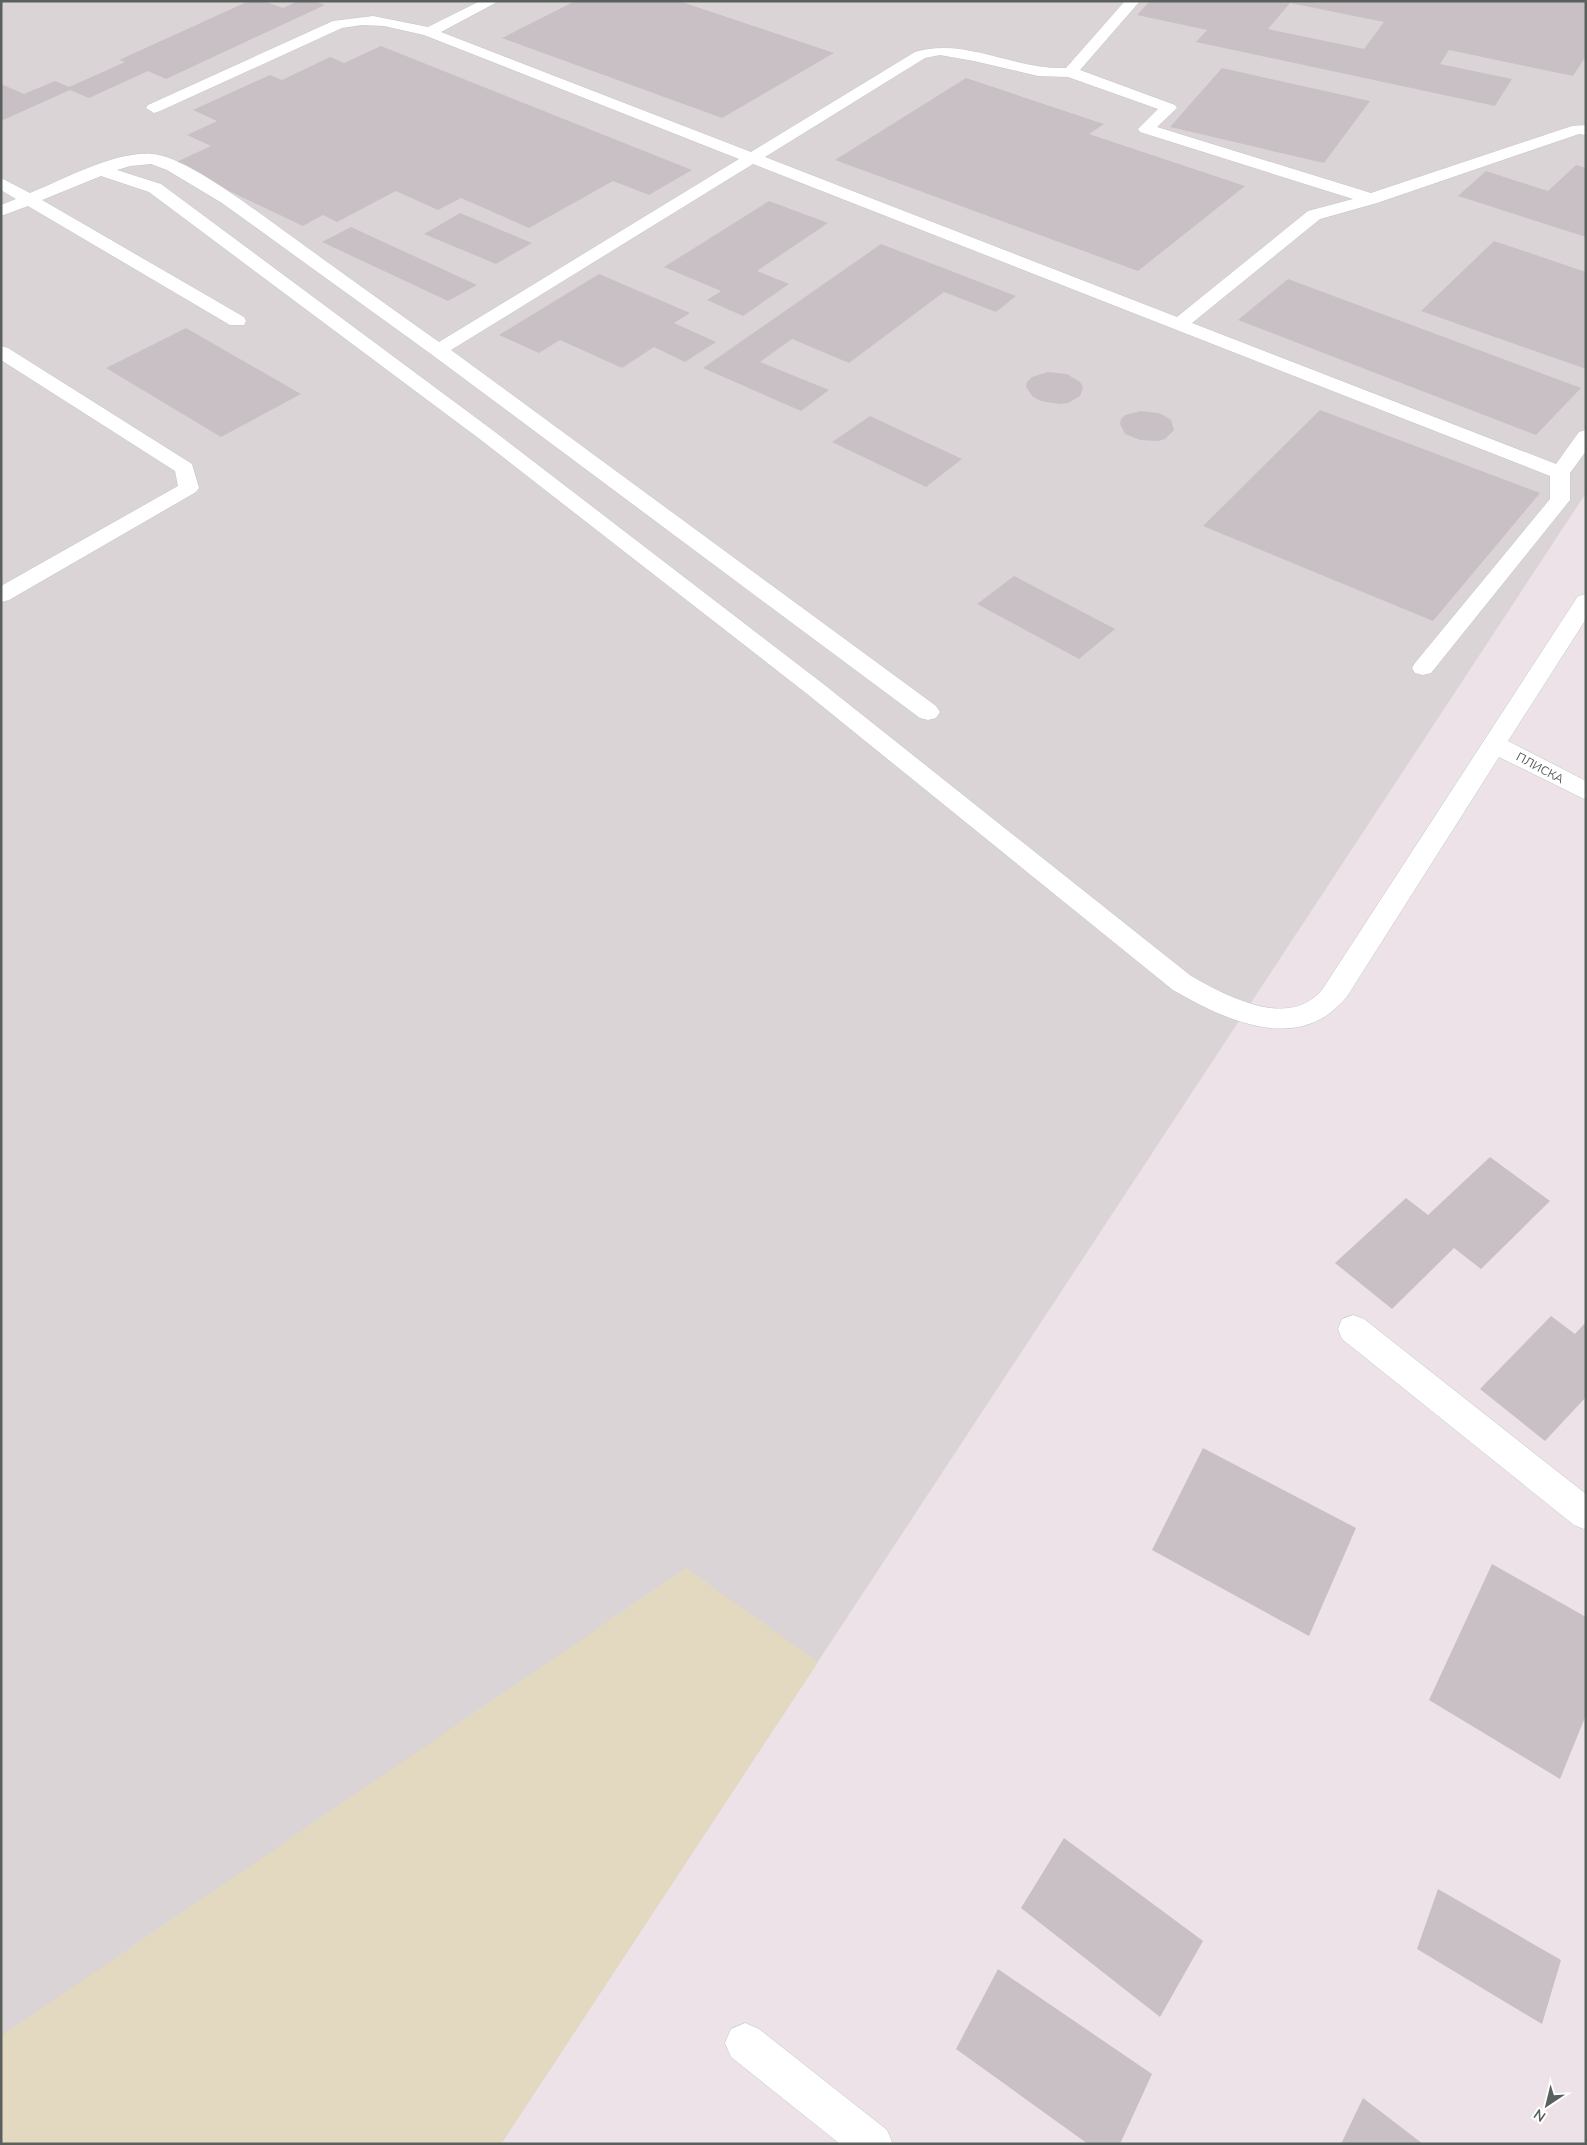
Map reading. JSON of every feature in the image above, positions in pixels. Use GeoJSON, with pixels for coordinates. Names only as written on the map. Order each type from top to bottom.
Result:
{"type":"FeatureCollection","features":[{"type":"Feature","properties":{"kind":"street"},"geometry":{"type":"LineString","coordinates":[[429,32],[492,1]]}},
{"type":"Feature","properties":{"kind":"street"},"geometry":{"type":"LineString","coordinates":[[1070,72],[1123,5]]}},
{"type":"Feature","properties":{"kind":"street"},"geometry":{"type":"LineString","coordinates":[[356,7],[397,23],[429,32],[1560,474]]}},
{"type":"Feature","properties":{"kind":"street"},"geometry":{"type":"LineString","coordinates":[[154,108],[338,24],[374,19],[397,23]]}},
{"type":"Feature","properties":{"kind":"street"},"geometry":{"type":"LineString","coordinates":[[438,350],[920,55],[941,51],[1036,72],[1053,74],[1070,72],[1169,108],[1146,129],[1371,199]]}},
{"type":"Feature","properties":{"kind":"street"},"geometry":{"type":"LineString","coordinates":[[1179,325],[1314,215],[1371,199],[1578,129],[1586,130]]}},
{"type":"Feature","properties":{"kind":"street"},"geometry":{"type":"LineString","coordinates":[[1,211],[100,170],[128,161],[152,159],[173,166],[228,199],[438,350],[507,426],[814,688],[1182,983],[1216,1002],[1268,1019],[1298,1017],[1323,1006],[1339,988],[1586,601]]}},
{"type":"Feature","properties":{"kind":"street"},"geometry":{"type":"LineString","coordinates":[[100,170],[155,188],[928,712]]}},
{"type":"Feature","properties":{"kind":"street"},"geometry":{"type":"LineString","coordinates":[[1,182],[237,321]]}},
{"type":"Feature","properties":{"kind":"street"},"geometry":{"type":"LineString","coordinates":[[1,352],[185,468],[189,488],[1,595]]}},
{"type":"Feature","properties":{"kind":"street"},"geometry":{"type":"LineString","coordinates":[[1423,668],[1560,500],[1560,474],[1586,436]]}},
{"type":"Feature","properties":{"kind":"street","name":"ПЛИСКА"},"geometry":{"type":"LineString","coordinates":[[1494,744],[1586,792]]}},
{"type":"Feature","properties":{"kind":"street"},"geometry":{"type":"LineString","coordinates":[[1353,1329],[1586,1514]]}},
{"type":"Feature","properties":{"kind":"street"},"geometry":{"type":"LineString","coordinates":[[745,2043],[873,2144]]}},
{"type":"Feature","properties":{"kind":"shaded area"},"geometry":{"type":"Polygon","coordinates":[[[1,1],[1586,1],[1586,493],[501,2144],[1,2144],[1,1]]]}},
{"type":"Feature","properties":{"kind":"shaded area"},"geometry":{"type":"Polygon","coordinates":[[[686,1568],[818,1662],[501,2144],[1,2144],[1,2036],[686,1568]]]}},
{"type":"Feature","properties":{"kind":"building"},"geometry":{"type":"Polygon","coordinates":[[[249,1],[264,1],[283,8],[298,1],[315,1],[325,5],[166,79],[148,71],[89,98],[70,90],[1,121],[1,84],[24,94],[55,81],[69,87],[125,62],[119,60],[249,1]]]}},
{"type":"Feature","properties":{"kind":"building"},"geometry":{"type":"Polygon","coordinates":[[[575,1],[679,1],[834,53],[722,118],[502,38],[575,1]]]}},
{"type":"Feature","properties":{"kind":"building"},"geometry":{"type":"Polygon","coordinates":[[[1150,1],[1586,1],[1586,56],[1573,76],[1449,50],[1440,64],[1512,79],[1495,106],[1196,42],[1207,30],[1137,15],[1150,1]],[[1290,3],[1268,29],[1364,49],[1384,22],[1290,3]]]}},
{"type":"Feature","properties":{"kind":"building"},"geometry":{"type":"Polygon","coordinates":[[[381,46],[692,170],[649,195],[613,181],[529,228],[461,198],[438,210],[396,191],[337,222],[323,215],[303,226],[172,164],[211,146],[187,135],[217,121],[193,110],[270,75],[282,80],[330,57],[344,63],[381,46]]]}},
{"type":"Feature","properties":{"kind":"building"},"geometry":{"type":"Polygon","coordinates":[[[1222,68],[1370,101],[1324,163],[1170,127],[1222,68]]]}},
{"type":"Feature","properties":{"kind":"building"},"geometry":{"type":"Polygon","coordinates":[[[966,78],[1104,124],[1089,134],[1245,186],[1138,271],[835,160],[966,78]]]}},
{"type":"Feature","properties":{"kind":"building"},"geometry":{"type":"Polygon","coordinates":[[[1576,165],[1586,168],[1586,237],[1458,196],[1486,171],[1548,191],[1576,165]]]}},
{"type":"Feature","properties":{"kind":"building"},"geometry":{"type":"Polygon","coordinates":[[[769,201],[828,223],[757,271],[789,284],[743,316],[707,300],[721,291],[664,267],[769,201]]]}},
{"type":"Feature","properties":{"kind":"building"},"geometry":{"type":"Polygon","coordinates":[[[460,213],[532,243],[496,264],[424,234],[460,213]]]}},
{"type":"Feature","properties":{"kind":"building"},"geometry":{"type":"Polygon","coordinates":[[[351,227],[477,285],[448,301],[322,242],[351,227]]]}},
{"type":"Feature","properties":{"kind":"building"},"geometry":{"type":"Polygon","coordinates":[[[1494,241],[1586,272],[1586,369],[1421,311],[1494,241]]]}},
{"type":"Feature","properties":{"kind":"building"},"geometry":{"type":"Polygon","coordinates":[[[881,244],[1016,296],[996,312],[944,292],[849,363],[792,339],[760,362],[829,390],[801,411],[703,368],[881,244]]]}},
{"type":"Feature","properties":{"kind":"building"},"geometry":{"type":"Polygon","coordinates":[[[599,274],[690,313],[674,323],[716,342],[685,362],[654,347],[622,368],[560,340],[539,353],[499,335],[599,274]]]}},
{"type":"Feature","properties":{"kind":"building"},"geometry":{"type":"Polygon","coordinates":[[[1288,279],[1581,388],[1536,435],[1238,320],[1288,279]]]}},
{"type":"Feature","properties":{"kind":"building"},"geometry":{"type":"Polygon","coordinates":[[[186,328],[301,394],[221,437],[106,368],[186,328]]]}},
{"type":"Feature","properties":{"kind":"building"},"geometry":{"type":"Polygon","coordinates":[[[1048,372],[1067,374],[1080,382],[1083,387],[1080,396],[1068,403],[1059,404],[1041,401],[1033,397],[1026,387],[1027,382],[1032,377],[1048,372]]]}},
{"type":"Feature","properties":{"kind":"building"},"geometry":{"type":"Polygon","coordinates":[[[1320,410],[1540,493],[1433,621],[1203,526],[1320,410]]]}},
{"type":"Feature","properties":{"kind":"building"},"geometry":{"type":"Polygon","coordinates":[[[1141,411],[1158,413],[1165,416],[1171,420],[1174,430],[1165,439],[1158,441],[1140,440],[1125,434],[1120,424],[1121,419],[1125,415],[1141,411]]]}},
{"type":"Feature","properties":{"kind":"building"},"geometry":{"type":"Polygon","coordinates":[[[870,416],[962,459],[926,487],[832,442],[870,416]]]}},
{"type":"Feature","properties":{"kind":"building"},"geometry":{"type":"Polygon","coordinates":[[[1014,576],[1115,629],[1079,659],[977,604],[1014,576]]]}},
{"type":"Feature","properties":{"kind":"building"},"geometry":{"type":"Polygon","coordinates":[[[1490,1157],[1550,1201],[1481,1269],[1454,1248],[1392,1309],[1335,1263],[1406,1198],[1428,1215],[1490,1157]]]}},
{"type":"Feature","properties":{"kind":"building"},"geometry":{"type":"Polygon","coordinates":[[[1551,1316],[1575,1334],[1586,1322],[1586,1397],[1545,1441],[1480,1389],[1551,1316]]]}},
{"type":"Feature","properties":{"kind":"building"},"geometry":{"type":"Polygon","coordinates":[[[1203,1448],[1356,1528],[1309,1636],[1152,1550],[1203,1448]]]}},
{"type":"Feature","properties":{"kind":"building"},"geometry":{"type":"Polygon","coordinates":[[[1492,1564],[1586,1617],[1586,1715],[1560,1779],[1429,1700],[1492,1564]]]}},
{"type":"Feature","properties":{"kind":"building"},"geometry":{"type":"Polygon","coordinates":[[[1064,1838],[1203,1941],[1160,2017],[1021,1908],[1064,1838]]]}},
{"type":"Feature","properties":{"kind":"building"},"geometry":{"type":"Polygon","coordinates":[[[1438,1889],[1561,1960],[1542,2024],[1417,1949],[1438,1889]]]}},
{"type":"Feature","properties":{"kind":"building"},"geometry":{"type":"Polygon","coordinates":[[[998,1969],[1152,2074],[1120,2144],[1088,2144],[956,2049],[998,1969]]]}},
{"type":"Feature","properties":{"kind":"building"},"geometry":{"type":"Polygon","coordinates":[[[1363,2098],[1423,2144],[1341,2144],[1363,2098]]]}}]}
